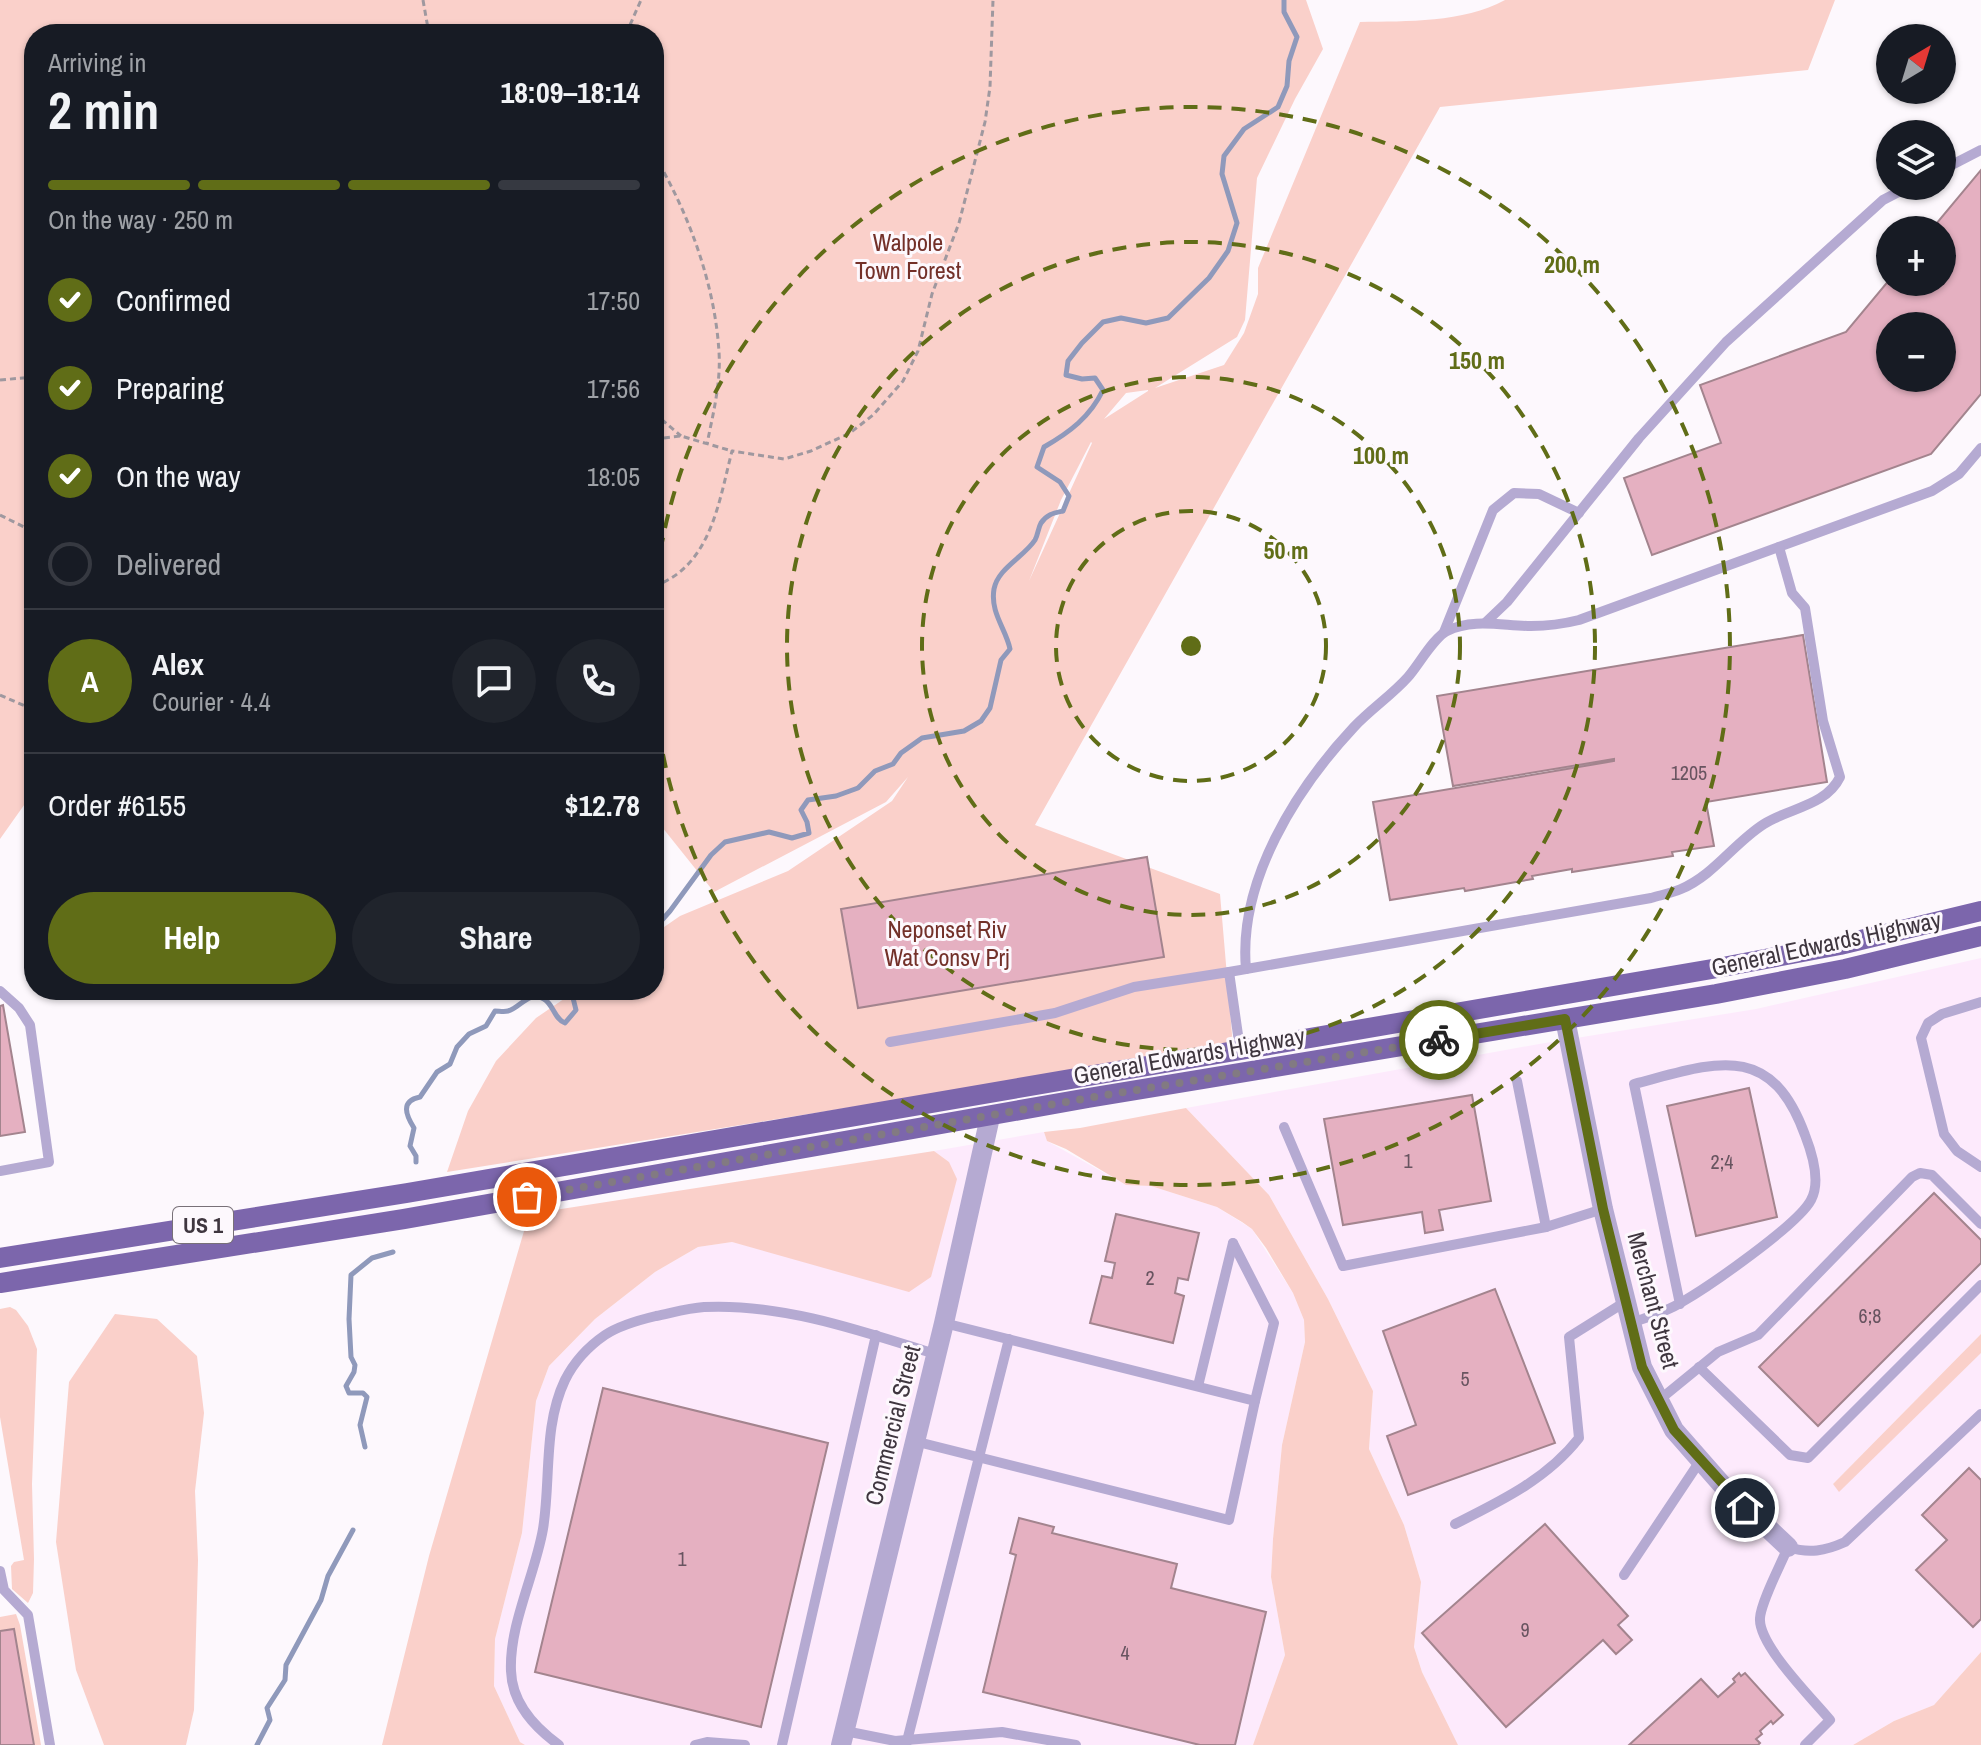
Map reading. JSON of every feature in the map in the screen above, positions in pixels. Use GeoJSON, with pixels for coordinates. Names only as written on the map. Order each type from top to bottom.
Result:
{"type":"FeatureCollection","features":[{"type":"Feature","properties":{"kind":"main road","name":"General Edwards Highway"},"geometry":{"type":"LineString","coordinates":[[0,1258],[407,1193],[1712,969],[1840,945],[1981,911]]}},
{"type":"Feature","properties":{"kind":"main road","name":"General Edwards Highway"},"geometry":{"type":"LineString","coordinates":[[0,1283],[404,1219],[1565,1019],[1845,969],[1981,936]]}},
{"type":"Feature","properties":{"kind":"street","name":"Merchant Street"},"geometry":{"type":"LineString","coordinates":[[1565,1019],[1603,1209],[1642,1367],[1674,1430],[1700,1461],[1788,1547]]}},
{"type":"Feature","properties":{"kind":"street","name":"Commercial Street"},"geometry":{"type":"LineString","coordinates":[[843,1738],[944,1323],[990,1117]]}},
{"type":"Feature","properties":{"kind":"lane"},"geometry":{"type":"LineString","coordinates":[[1956,163],[1981,150]]}},
{"type":"Feature","properties":{"kind":"lane"},"geometry":{"type":"LineString","coordinates":[[1485,623],[1507,602],[1639,438],[1726,342],[1883,200]]}},
{"type":"Feature","properties":{"kind":"lane"},"geometry":{"type":"LineString","coordinates":[[1444,632],[1485,623],[1558,625],[1579,620],[1932,491],[1959,474],[1981,448]]}},
{"type":"Feature","properties":{"kind":"lane"},"geometry":{"type":"LineString","coordinates":[[1246,969],[1244,952],[1251,904],[1277,830],[1325,761],[1353,728],[1407,679],[1444,632],[1493,510],[1514,493],[1539,494],[1579,513]]}},
{"type":"Feature","properties":{"kind":"lane"},"geometry":{"type":"LineString","coordinates":[[890,1042],[1055,1013],[1134,987],[1651,898],[1681,889],[1701,877],[1764,824],[1820,799],[1834,789],[1840,777],[1823,721],[1805,608],[1792,593],[1779,547]]}},
{"type":"Feature","properties":{"kind":"lane"},"geometry":{"type":"LineString","coordinates":[[1229,972],[1240,1049]]}},
{"type":"Feature","properties":{"kind":"lane"},"geometry":{"type":"LineString","coordinates":[[0,991],[25,1015],[30,1025],[49,1162],[0,1171]]}},
{"type":"Feature","properties":{"kind":"lane"},"geometry":{"type":"LineString","coordinates":[[1981,1002],[1942,1014],[1928,1023],[1921,1038],[1944,1134],[1957,1151],[1981,1167]]}},
{"type":"Feature","properties":{"kind":"lane"},"geometry":{"type":"LineString","coordinates":[[1631,1323],[1680,1304],[1786,1228],[1813,1197],[1813,1164],[1802,1124],[1778,1087],[1747,1067],[1722,1064],[1634,1084],[1680,1304]]}},
{"type":"Feature","properties":{"kind":"lane"},"geometry":{"type":"LineString","coordinates":[[1517,1081],[1546,1227]]}},
{"type":"Feature","properties":{"kind":"lane"},"geometry":{"type":"LineString","coordinates":[[1284,1127],[1343,1266],[1546,1227],[1603,1209]]}},
{"type":"Feature","properties":{"kind":"lane"},"geometry":{"type":"LineString","coordinates":[[1658,1401],[1718,1352],[1758,1335],[1912,1177],[1920,1173],[1932,1175],[1981,1224]]}},
{"type":"Feature","properties":{"kind":"lane"},"geometry":{"type":"LineString","coordinates":[[914,1441],[1229,1520],[1274,1323],[1233,1243],[1198,1386]]}},
{"type":"Feature","properties":{"kind":"lane"},"geometry":{"type":"LineString","coordinates":[[1699,1367],[1790,1455],[1808,1458],[1981,1285]]}},
{"type":"Feature","properties":{"kind":"lane"},"geometry":{"type":"LineString","coordinates":[[1455,1524],[1540,1476],[1562,1459],[1579,1438],[1569,1337],[1625,1302]]}},
{"type":"Feature","properties":{"kind":"lane"},"geometry":{"type":"LineString","coordinates":[[559,1745],[528,1718],[518,1700],[511,1672],[519,1617],[543,1532],[555,1411],[565,1380],[582,1354],[606,1334],[632,1322],[702,1307],[744,1308],[790,1315],[876,1335],[935,1354]]}},
{"type":"Feature","properties":{"kind":"lane"},"geometry":{"type":"LineString","coordinates":[[944,1323],[1255,1401]]}},
{"type":"Feature","properties":{"kind":"lane"},"geometry":{"type":"LineString","coordinates":[[782,1745],[876,1335]]}},
{"type":"Feature","properties":{"kind":"lane"},"geometry":{"type":"LineString","coordinates":[[906,1743],[1009,1339]]}},
{"type":"Feature","properties":{"kind":"lane"},"geometry":{"type":"LineString","coordinates":[[1805,1745],[1830,1720],[1770,1646],[1760,1623],[1760,1615],[1788,1547],[1799,1551],[1821,1551],[1845,1542],[1981,1414]]}},
{"type":"Feature","properties":{"kind":"lane"},"geometry":{"type":"LineString","coordinates":[[1624,1575],[1700,1461]]}},
{"type":"Feature","properties":{"kind":"lane"},"geometry":{"type":"LineString","coordinates":[[0,1571],[2,1591],[28,1615],[50,1745]]}},
{"type":"Feature","properties":{"kind":"lane"},"geometry":{"type":"LineString","coordinates":[[843,1738],[906,1743],[1002,1732],[1076,1745]]}},
{"type":"Feature","properties":{"kind":"lane"},"geometry":{"type":"LineString","coordinates":[[695,1745],[707,1742],[745,1745]]}},
{"type":"Feature","properties":{"kind":"path"},"geometry":{"type":"LineString","coordinates":[[423,0],[427,24]]}},
{"type":"Feature","properties":{"kind":"path"},"geometry":{"type":"LineString","coordinates":[[630,24],[641,0]]}},
{"type":"Feature","properties":{"kind":"path"},"geometry":{"type":"LineString","coordinates":[[664,422],[681,436],[732,451],[784,459],[811,451],[850,433],[873,415],[903,381],[918,351],[932,294],[959,223],[985,122],[990,87],[993,0]]}},
{"type":"Feature","properties":{"kind":"path"},"geometry":{"type":"LineString","coordinates":[[664,174],[702,261],[714,318],[719,353],[716,398],[707,444]]}},
{"type":"Feature","properties":{"kind":"path"},"geometry":{"type":"LineString","coordinates":[[0,380],[24,378]]}},
{"type":"Feature","properties":{"kind":"path"},"geometry":{"type":"LineString","coordinates":[[664,438],[681,436]]}},
{"type":"Feature","properties":{"kind":"path"},"geometry":{"type":"LineString","coordinates":[[664,581],[679,573],[696,557],[712,527],[732,451]]}},
{"type":"Feature","properties":{"kind":"path"},"geometry":{"type":"LineString","coordinates":[[0,515],[24,527]]}},
{"type":"Feature","properties":{"kind":"path"},"geometry":{"type":"LineString","coordinates":[[0,695],[24,706]]}},
{"type":"Feature","properties":{"kind":"shaded area"},"geometry":{"type":"Polygon","coordinates":[[[1981,958],[1981,1334],[1833,1484],[1839,1491],[1981,1353],[1981,1652],[1934,1705],[1894,1721],[1853,1745],[1458,1745],[1422,1672],[1414,1647],[1421,1582],[1404,1525],[1369,1449],[1373,1391],[1328,1299],[1269,1195],[1186,1108],[1539,1044],[1756,1009],[1981,958]]]}},
{"type":"Feature","properties":{"kind":"shaded area"},"geometry":{"type":"Polygon","coordinates":[[[1044,1132],[1047,1141],[1126,1185],[1151,1186],[1217,1207],[1252,1229],[1293,1293],[1304,1320],[1305,1342],[1282,1445],[1273,1539],[1271,1577],[1285,1655],[1253,1745],[525,1745],[520,1742],[494,1686],[495,1639],[522,1533],[536,1401],[549,1366],[595,1319],[655,1272],[698,1247],[732,1242],[798,1259],[949,1162],[934,1151],[1044,1132]]]}},
{"type":"Feature","properties":{"kind":"green space"},"geometry":{"type":"Polygon","coordinates":[[[0,0],[1306,0],[1323,49],[1257,178],[1245,320],[1237,337],[1155,388],[1224,365],[1244,333],[1258,294],[1258,268],[1360,22],[1453,17],[1489,8],[1505,0],[1835,0],[1808,70],[1440,107],[1035,825],[1220,894],[1233,1046],[447,1172],[468,1111],[496,1061],[536,1018],[562,1000],[664,1000],[664,927],[680,916],[788,871],[892,801],[908,777],[886,802],[714,892],[664,830],[664,24],[24,24],[24,805],[0,839],[0,0]],[[1148,391],[1126,393],[1104,419],[1148,391]],[[1092,443],[1061,500],[1029,581],[1092,443]]]}},
{"type":"Feature","properties":{"kind":"green space"},"geometry":{"type":"Polygon","coordinates":[[[1186,1108],[1269,1195],[1328,1299],[1373,1391],[1369,1449],[1404,1525],[1421,1582],[1414,1647],[1422,1672],[1458,1745],[1253,1745],[1285,1655],[1271,1577],[1273,1539],[1282,1445],[1305,1342],[1304,1320],[1293,1293],[1252,1229],[1217,1207],[1151,1186],[1126,1185],[1047,1141],[1044,1132],[1186,1108]]]}},
{"type":"Feature","properties":{"kind":"green space"},"geometry":{"type":"Polygon","coordinates":[[[934,1151],[949,1162],[957,1179],[931,1277],[909,1292],[732,1242],[698,1247],[655,1272],[595,1319],[549,1366],[536,1401],[522,1533],[495,1639],[494,1686],[520,1742],[525,1745],[382,1745],[429,1556],[529,1214],[934,1151]]]}},
{"type":"Feature","properties":{"kind":"green space"},"geometry":{"type":"Polygon","coordinates":[[[10,1307],[28,1326],[37,1349],[32,1484],[33,1593],[28,1603],[12,1589],[11,1566],[24,1560],[0,1417],[0,1309],[10,1307]]]}},
{"type":"Feature","properties":{"kind":"green space"},"geometry":{"type":"Polygon","coordinates":[[[115,1314],[157,1319],[197,1356],[204,1413],[195,1491],[198,1560],[194,1710],[186,1745],[104,1745],[76,1670],[56,1542],[69,1382],[115,1314]]]}},
{"type":"Feature","properties":{"kind":"green space"},"geometry":{"type":"Polygon","coordinates":[[[1981,1334],[1981,1353],[1839,1492],[1833,1484],[1981,1334]]]}},
{"type":"Feature","properties":{"kind":"green space"},"geometry":{"type":"Polygon","coordinates":[[[16,1614],[41,1745],[34,1745],[14,1629],[0,1631],[0,1617],[16,1614]]]}},
{"type":"Feature","properties":{"kind":"green space"},"geometry":{"type":"Polygon","coordinates":[[[1981,1652],[1981,1745],[1853,1745],[1894,1721],[1934,1705],[1981,1652]]]}},
{"type":"Feature","properties":{"kind":"building"},"geometry":{"type":"Polygon","coordinates":[[[1981,170],[1981,394],[1931,454],[1652,555],[1624,478],[1721,443],[1700,385],[1846,332],[1876,296],[1956,296],[1956,216],[1943,216],[1981,170]]]}},
{"type":"Feature","properties":{"kind":"building"},"geometry":{"type":"Polygon","coordinates":[[[1803,635],[1827,782],[1706,802],[1714,846],[1672,852],[1673,856],[1532,876],[1533,879],[1465,891],[1464,888],[1390,900],[1373,802],[1614,761],[1453,786],[1437,696],[1803,635]]]}},
{"type":"Feature","properties":{"kind":"building"},"geometry":{"type":"Polygon","coordinates":[[[1147,857],[1164,957],[858,1008],[841,909],[1147,857]]]}},
{"type":"Feature","properties":{"kind":"building"},"geometry":{"type":"Polygon","coordinates":[[[3,1005],[25,1132],[0,1136],[0,1006],[3,1005]]]}},
{"type":"Feature","properties":{"kind":"building"},"geometry":{"type":"Polygon","coordinates":[[[1749,1088],[1777,1217],[1696,1236],[1667,1106],[1749,1088]]]}},
{"type":"Feature","properties":{"kind":"building"},"geometry":{"type":"Polygon","coordinates":[[[1472,1095],[1491,1201],[1439,1210],[1443,1230],[1425,1233],[1422,1212],[1343,1225],[1324,1119],[1472,1095]]]}},
{"type":"Feature","properties":{"kind":"building"},"geometry":{"type":"Polygon","coordinates":[[[1934,1193],[1981,1240],[1981,1263],[1818,1426],[1759,1367],[1934,1193]]]}},
{"type":"Feature","properties":{"kind":"building"},"geometry":{"type":"Polygon","coordinates":[[[1116,1214],[1199,1233],[1188,1280],[1178,1278],[1175,1293],[1184,1296],[1173,1343],[1090,1323],[1102,1276],[1112,1278],[1115,1263],[1105,1261],[1116,1214]]]}},
{"type":"Feature","properties":{"kind":"building"},"geometry":{"type":"Polygon","coordinates":[[[1495,1289],[1555,1443],[1408,1495],[1387,1436],[1416,1425],[1383,1331],[1495,1289]]]}},
{"type":"Feature","properties":{"kind":"building"},"geometry":{"type":"Polygon","coordinates":[[[603,1388],[828,1443],[761,1727],[535,1672],[603,1388]]]}},
{"type":"Feature","properties":{"kind":"building"},"geometry":{"type":"Polygon","coordinates":[[[1969,1468],[1981,1480],[1981,1619],[1973,1627],[1916,1570],[1947,1540],[1922,1515],[1969,1468]]]}},
{"type":"Feature","properties":{"kind":"building"},"geometry":{"type":"Polygon","coordinates":[[[1019,1518],[1054,1527],[1052,1533],[1177,1564],[1171,1588],[1266,1612],[1235,1745],[1200,1745],[983,1692],[1016,1555],[1010,1553],[1019,1518]]]}},
{"type":"Feature","properties":{"kind":"building"},"geometry":{"type":"Polygon","coordinates":[[[1545,1524],[1628,1616],[1618,1625],[1632,1640],[1616,1654],[1603,1640],[1506,1727],[1422,1633],[1545,1524]]]}},
{"type":"Feature","properties":{"kind":"building"},"geometry":{"type":"Polygon","coordinates":[[[14,1629],[34,1745],[0,1745],[0,1631],[14,1629]]]}},
{"type":"Feature","properties":{"kind":"building"},"geometry":{"type":"Polygon","coordinates":[[[1739,1673],[1741,1676],[1745,1673],[1783,1715],[1760,1731],[1762,1734],[1756,1739],[1760,1743],[1758,1745],[1629,1745],[1701,1679],[1718,1697],[1735,1682],[1733,1679],[1739,1673]]]}},
{"type":"Feature","properties":{"kind":"waterway"},"geometry":{"type":"LineString","coordinates":[[664,918],[711,855],[725,842],[769,832],[792,838],[809,833],[801,810],[808,800],[836,796],[858,788],[875,771],[893,764],[901,753],[922,738],[964,731],[981,721],[990,708],[1001,660],[1010,649],[994,606],[996,582],[1035,540],[1043,520],[1063,511],[1069,496],[1060,482],[1037,467],[1044,447],[1078,423],[1103,390],[1095,378],[1066,375],[1068,361],[1103,322],[1121,318],[1146,323],[1168,318],[1209,278],[1228,251],[1237,223],[1222,174],[1224,156],[1244,129],[1278,107],[1287,86],[1289,61],[1297,37],[1284,12],[1284,0]]}},
{"type":"Feature","properties":{"kind":"waterway"},"geometry":{"type":"LineString","coordinates":[[416,1162],[410,1146],[414,1128],[407,1114],[407,1105],[420,1097],[437,1072],[450,1064],[457,1047],[469,1034],[486,1026],[495,1011],[508,1011],[526,1000]]}},
{"type":"Feature","properties":{"kind":"waterway"},"geometry":{"type":"LineString","coordinates":[[545,1000],[565,1023],[576,1010],[574,1000]]}},
{"type":"Feature","properties":{"kind":"waterway"},"geometry":{"type":"LineString","coordinates":[[365,1447],[360,1425],[367,1397],[363,1393],[349,1393],[346,1386],[355,1365],[351,1357],[349,1319],[351,1275],[372,1258],[393,1252]]}},
{"type":"Feature","properties":{"kind":"waterway"},"geometry":{"type":"LineString","coordinates":[[257,1745],[270,1720],[267,1708],[285,1680],[286,1665],[321,1600],[328,1576],[353,1530]]}},
{"type":"Feature","properties":{"kind":"way so far"},"geometry":{"type":"LineString","coordinates":[[527,1197],[1439,1040]]}},
{"type":"Feature","properties":{"kind":"route"},"geometry":{"type":"LineString","coordinates":[[1439,1040],[1565,1019],[1603,1209],[1642,1367],[1674,1430],[1745,1508]]}},
{"type":"Feature","properties":{"kind":"park label","name":"Walpole Town Forest"},"geometry":{"type":"Point","coordinates":[908,256]}},
{"type":"Feature","properties":{"kind":"park label","name":"Neponset Riv Wat Consv Prj"},"geometry":{"type":"Point","coordinates":[947,943]}}]}
